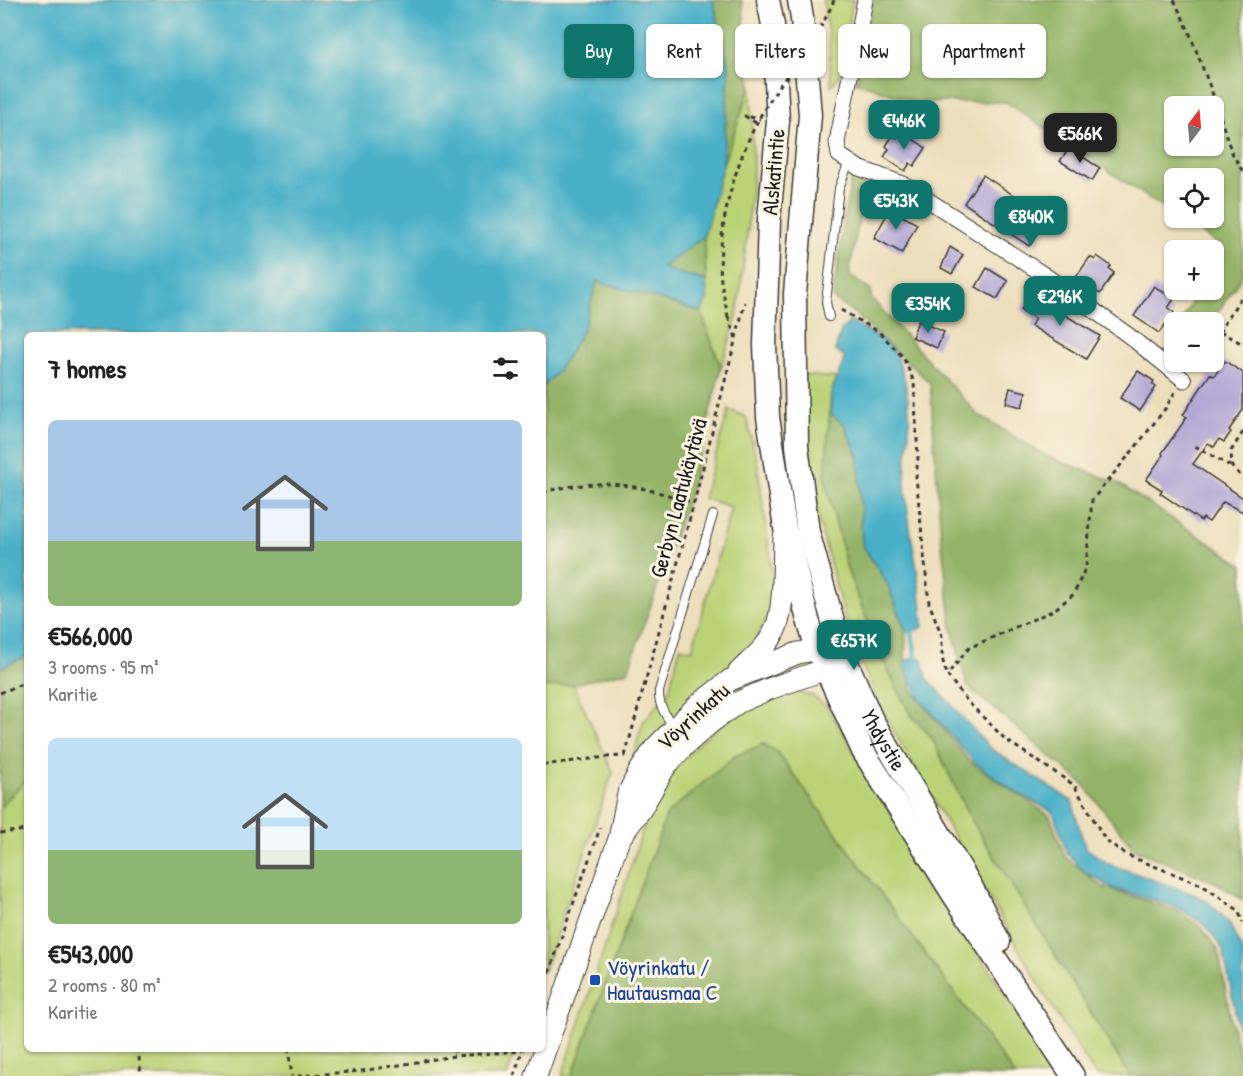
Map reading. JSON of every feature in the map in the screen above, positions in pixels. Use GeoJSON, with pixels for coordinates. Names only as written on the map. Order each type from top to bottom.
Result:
{"type":"FeatureCollection","features":[{"type":"Feature","properties":{"kind":"main road","name":"Alskatintie"},"geometry":{"type":"LineString","coordinates":[[765,345],[769,220],[778,121],[773,25],[768,0]]}},
{"type":"Feature","properties":{"kind":"main road","name":"Alskatintie"},"geometry":{"type":"LineString","coordinates":[[795,294],[810,115],[799,0]]}},
{"type":"Feature","properties":{"kind":"main road","name":"Yhdystie"},"geometry":{"type":"LineString","coordinates":[[795,294],[797,446],[808,532],[840,647],[872,720],[972,888],[1054,1046]]}},
{"type":"Feature","properties":{"kind":"main road","name":"Yhdystie"},"geometry":{"type":"LineString","coordinates":[[765,345],[768,417],[785,528],[805,609],[821,659],[863,751],[953,894],[1073,1076]]}},
{"type":"Feature","properties":{"kind":"main road"},"geometry":{"type":"LineString","coordinates":[[730,680],[766,646],[776,629],[780,608],[785,528]]}},
{"type":"Feature","properties":{"kind":"main road"},"geometry":{"type":"LineString","coordinates":[[821,659],[836,663],[840,647]]}},
{"type":"Feature","properties":{"kind":"main road","name":"Vöyrinkatu"},"geometry":{"type":"LineString","coordinates":[[546,1047],[619,838],[641,809],[698,705],[730,680],[798,653],[821,659]]}},
{"type":"Feature","properties":{"kind":"main road","name":"Vöyrinkatu"},"geometry":{"type":"LineString","coordinates":[[680,736],[710,723],[739,702],[769,689],[821,659]]}},
{"type":"Feature","properties":{"kind":"main road","name":"Vöyrinkatu"},"geometry":{"type":"LineString","coordinates":[[536,1076],[544,1052]]}},
{"type":"Feature","properties":{"kind":"street"},"geometry":{"type":"LineString","coordinates":[[865,0],[837,142],[839,155],[859,168],[903,184],[1049,278],[1125,333],[1184,380]]}},
{"type":"Feature","properties":{"kind":"lane"},"geometry":{"type":"LineString","coordinates":[[829,317],[826,302],[839,188],[849,162]]}},
{"type":"Feature","properties":{"kind":"lane"},"geometry":{"type":"LineString","coordinates":[[680,736],[660,707],[659,692],[713,515]]}},
{"type":"Feature","properties":{"kind":"path"},"geometry":{"type":"LineString","coordinates":[[737,338],[723,292],[721,267],[726,213],[735,178],[756,123],[821,28],[834,0]]}},
{"type":"Feature","properties":{"kind":"path"},"geometry":{"type":"LineString","coordinates":[[1174,0],[1188,29],[1231,151],[1243,172]]}},
{"type":"Feature","properties":{"kind":"path"},"geometry":{"type":"LineString","coordinates":[[759,131],[760,107]]}},
{"type":"Feature","properties":{"kind":"path"},"geometry":{"type":"LineString","coordinates":[[756,123],[745,116],[760,119]]}},
{"type":"Feature","properties":{"kind":"path"},"geometry":{"type":"LineString","coordinates":[[1224,325],[1243,294]]}},
{"type":"Feature","properties":{"kind":"path","name":"Gerbyn Laatukäytävä"},"geometry":{"type":"LineString","coordinates":[[546,765],[626,756],[746,302]]}},
{"type":"Feature","properties":{"kind":"path"},"geometry":{"type":"LineString","coordinates":[[826,302],[879,332],[903,357],[914,382],[918,458],[916,477],[929,603],[942,636],[942,658],[947,675],[968,702],[1006,740],[1074,785],[1106,841],[1129,856],[1202,885],[1238,910],[1243,923]]}},
{"type":"Feature","properties":{"kind":"path"},"geometry":{"type":"LineString","coordinates":[[1224,334],[1243,344]]}},
{"type":"Feature","properties":{"kind":"path"},"geometry":{"type":"LineString","coordinates":[[947,675],[969,648],[1054,610],[1074,594],[1086,566],[1092,500],[1165,409],[1184,380]]}},
{"type":"Feature","properties":{"kind":"path"},"geometry":{"type":"LineString","coordinates":[[1232,467],[1231,451],[1243,432]]}},
{"type":"Feature","properties":{"kind":"path"},"geometry":{"type":"LineString","coordinates":[[1195,446],[1232,467],[1243,477]]}},
{"type":"Feature","properties":{"kind":"path"},"geometry":{"type":"LineString","coordinates":[[546,492],[595,484],[618,485],[655,491],[694,503]]}},
{"type":"Feature","properties":{"kind":"path"},"geometry":{"type":"LineString","coordinates":[[0,693],[24,683]]}},
{"type":"Feature","properties":{"kind":"path"},"geometry":{"type":"LineString","coordinates":[[546,981],[602,822]]}},
{"type":"Feature","properties":{"kind":"path"},"geometry":{"type":"LineString","coordinates":[[0,833],[24,830]]}},
{"type":"Feature","properties":{"kind":"path"},"geometry":{"type":"LineString","coordinates":[[138,1052],[141,1076]]}},
{"type":"Feature","properties":{"kind":"path"},"geometry":{"type":"LineString","coordinates":[[289,1052],[292,1076]]}},
{"type":"Feature","properties":{"kind":"path"},"geometry":{"type":"LineString","coordinates":[[298,1076],[362,1074],[454,1056],[500,1052]]}},
{"type":"Feature","properties":{"kind":"path"},"geometry":{"type":"LineString","coordinates":[[514,1076],[522,1052]]}},
{"type":"Feature","properties":{"kind":"green space"},"geometry":{"type":"Polygon","coordinates":[[[713,0],[742,0],[745,24],[735,24],[735,78],[750,78],[751,85],[723,164],[729,68],[723,42],[723,24],[719,24],[713,0]]]}},
{"type":"Feature","properties":{"kind":"green space"},"geometry":{"type":"Polygon","coordinates":[[[823,0],[853,0],[849,24],[838,24],[838,77],[831,86],[829,40],[823,0]]]}},
{"type":"Feature","properties":{"kind":"green space"},"geometry":{"type":"Polygon","coordinates":[[[873,0],[1243,0],[1243,275],[1218,312],[1187,312],[1193,300],[1224,300],[1224,240],[1211,240],[1194,228],[1224,228],[1224,168],[1164,168],[1164,208],[1006,102],[915,102],[856,82],[857,78],[910,78],[910,24],[868,24],[873,0]]]}},
{"type":"Feature","properties":{"kind":"green space"},"geometry":{"type":"Polygon","coordinates":[[[751,85],[753,171],[747,236],[737,316],[721,368],[701,312],[707,300],[704,236],[723,164],[751,85]]]}},
{"type":"Feature","properties":{"kind":"green space"},"geometry":{"type":"Polygon","coordinates":[[[852,175],[866,179],[849,275],[871,291],[871,298],[977,414],[1048,457],[1116,482],[1243,565],[1243,900],[1217,883],[1135,850],[1083,784],[967,686],[952,628],[941,536],[930,383],[855,314],[833,299],[852,175]]]}},
{"type":"Feature","properties":{"kind":"green space"},"geometry":{"type":"Polygon","coordinates":[[[704,236],[706,281],[661,268],[704,236]]]}},
{"type":"Feature","properties":{"kind":"green space"},"geometry":{"type":"Polygon","coordinates":[[[597,281],[701,312],[721,368],[691,489],[628,671],[573,684],[546,688],[546,383],[557,372],[582,332],[597,281]]]}},
{"type":"Feature","properties":{"kind":"green space"},"geometry":{"type":"Polygon","coordinates":[[[803,375],[836,378],[831,394],[825,479],[848,572],[884,662],[909,712],[932,738],[969,816],[1130,1076],[1096,1076],[1055,1012],[880,707],[848,631],[819,522],[804,428],[803,375]]]}},
{"type":"Feature","properties":{"kind":"green space"},"geometry":{"type":"Polygon","coordinates":[[[831,394],[831,414],[844,424],[859,457],[862,544],[887,583],[906,631],[905,661],[912,690],[969,761],[1050,816],[1065,857],[1103,887],[1176,910],[1200,926],[1218,949],[1233,1030],[1243,1065],[1243,1076],[1130,1076],[969,816],[932,738],[909,712],[884,662],[848,572],[825,479],[831,394]]]}},
{"type":"Feature","properties":{"kind":"green space"},"geometry":{"type":"Polygon","coordinates":[[[729,410],[746,417],[757,461],[774,584],[770,608],[764,625],[753,642],[628,774],[643,722],[669,691],[680,647],[692,650],[731,507],[703,498],[729,410]]]}},
{"type":"Feature","properties":{"kind":"green space"},"geometry":{"type":"Polygon","coordinates":[[[24,657],[24,782],[0,807],[0,668],[24,657]]]}},
{"type":"Feature","properties":{"kind":"green space"},"geometry":{"type":"Polygon","coordinates":[[[573,684],[613,772],[546,964],[546,688],[573,684]]]}},
{"type":"Feature","properties":{"kind":"green space"},"geometry":{"type":"Polygon","coordinates":[[[795,692],[813,696],[828,708],[926,872],[1058,1076],[1015,1076],[777,752],[763,744],[667,814],[572,1076],[562,1076],[649,811],[666,780],[694,747],[738,711],[772,697],[795,692]]]}},
{"type":"Feature","properties":{"kind":"green space"},"geometry":{"type":"Polygon","coordinates":[[[763,744],[777,752],[1015,1076],[572,1076],[667,814],[735,756],[763,744]]]}},
{"type":"Feature","properties":{"kind":"green space"},"geometry":{"type":"Polygon","coordinates":[[[24,782],[24,1052],[515,1052],[507,1076],[0,1076],[0,807],[24,782]]]}},
{"type":"Feature","properties":{"kind":"water"},"geometry":{"type":"Polygon","coordinates":[[[0,0],[713,0],[719,24],[646,24],[646,78],[723,78],[723,42],[729,68],[723,164],[704,236],[662,268],[706,281],[707,300],[701,312],[597,281],[582,332],[557,372],[546,383],[546,332],[24,332],[24,657],[0,668],[0,0]]]}},
{"type":"Feature","properties":{"kind":"water"},"geometry":{"type":"Polygon","coordinates":[[[850,321],[889,346],[897,358],[905,385],[909,425],[905,475],[906,499],[920,590],[923,627],[911,632],[906,631],[887,583],[862,544],[859,457],[844,424],[831,414],[831,394],[845,357],[835,351],[841,331],[850,321]]]}},
{"type":"Feature","properties":{"kind":"water"},"geometry":{"type":"Polygon","coordinates":[[[916,657],[923,659],[927,678],[991,749],[1072,801],[1086,848],[1109,864],[1209,902],[1229,923],[1243,953],[1243,1051],[1223,949],[1204,924],[1177,907],[1112,888],[1084,871],[1067,853],[1053,812],[1016,792],[974,762],[921,700],[907,672],[905,661],[916,657]]]}},
{"type":"Feature","properties":{"kind":"building"},"geometry":{"type":"Polygon","coordinates":[[[901,131],[926,148],[914,166],[910,163],[905,171],[884,157],[889,149],[886,146],[893,135],[897,138],[901,131]]]}},
{"type":"Feature","properties":{"kind":"building"},"geometry":{"type":"Polygon","coordinates":[[[1069,148],[1100,168],[1092,181],[1060,161],[1069,148]]]}},
{"type":"Feature","properties":{"kind":"building"},"geometry":{"type":"Polygon","coordinates":[[[983,175],[1013,195],[1009,202],[1042,223],[1029,246],[964,203],[983,175]]]}},
{"type":"Feature","properties":{"kind":"building"},"geometry":{"type":"Polygon","coordinates":[[[890,209],[917,224],[902,253],[874,238],[890,209]]]}},
{"type":"Feature","properties":{"kind":"building"},"geometry":{"type":"Polygon","coordinates":[[[950,247],[963,255],[952,274],[941,268],[950,247]]]}},
{"type":"Feature","properties":{"kind":"building"},"geometry":{"type":"Polygon","coordinates":[[[1097,256],[1111,266],[1109,269],[1114,273],[1100,294],[1076,277],[1090,257],[1095,260],[1097,256]]]}},
{"type":"Feature","properties":{"kind":"building"},"geometry":{"type":"Polygon","coordinates":[[[987,268],[1008,281],[997,299],[976,287],[987,268]]]}},
{"type":"Feature","properties":{"kind":"building"},"geometry":{"type":"Polygon","coordinates":[[[1154,286],[1164,292],[1164,300],[1173,300],[1168,308],[1174,312],[1164,312],[1164,326],[1159,333],[1134,316],[1154,286]]]}},
{"type":"Feature","properties":{"kind":"building"},"geometry":{"type":"Polygon","coordinates":[[[1030,294],[1100,336],[1086,359],[1031,326],[1035,318],[1021,310],[1030,294]]]}},
{"type":"Feature","properties":{"kind":"building"},"geometry":{"type":"Polygon","coordinates":[[[918,321],[944,332],[937,348],[912,337],[918,321]]]}},
{"type":"Feature","properties":{"kind":"building"},"geometry":{"type":"Polygon","coordinates":[[[1224,362],[1243,373],[1243,410],[1229,430],[1231,432],[1224,442],[1219,439],[1214,447],[1208,443],[1193,464],[1243,498],[1243,512],[1223,502],[1209,522],[1203,518],[1201,521],[1160,493],[1162,490],[1146,480],[1187,417],[1183,415],[1210,374],[1214,376],[1217,372],[1224,372],[1224,362]]]}},
{"type":"Feature","properties":{"kind":"building"},"geometry":{"type":"Polygon","coordinates":[[[1138,371],[1154,381],[1152,384],[1156,387],[1140,411],[1120,398],[1138,371]]]}},
{"type":"Feature","properties":{"kind":"building"},"geometry":{"type":"Polygon","coordinates":[[[1010,388],[1026,392],[1022,407],[1006,403],[1010,388]]]}},
{"type":"Feature","properties":{"kind":"waterway"},"geometry":{"type":"LineString","coordinates":[[910,625],[917,663]]}},
{"type":"Feature","properties":{"kind":"place","name":"Vöyrinkatu / Hautausmaa C"},"geometry":{"type":"Point","coordinates":[595,980]}}]}
